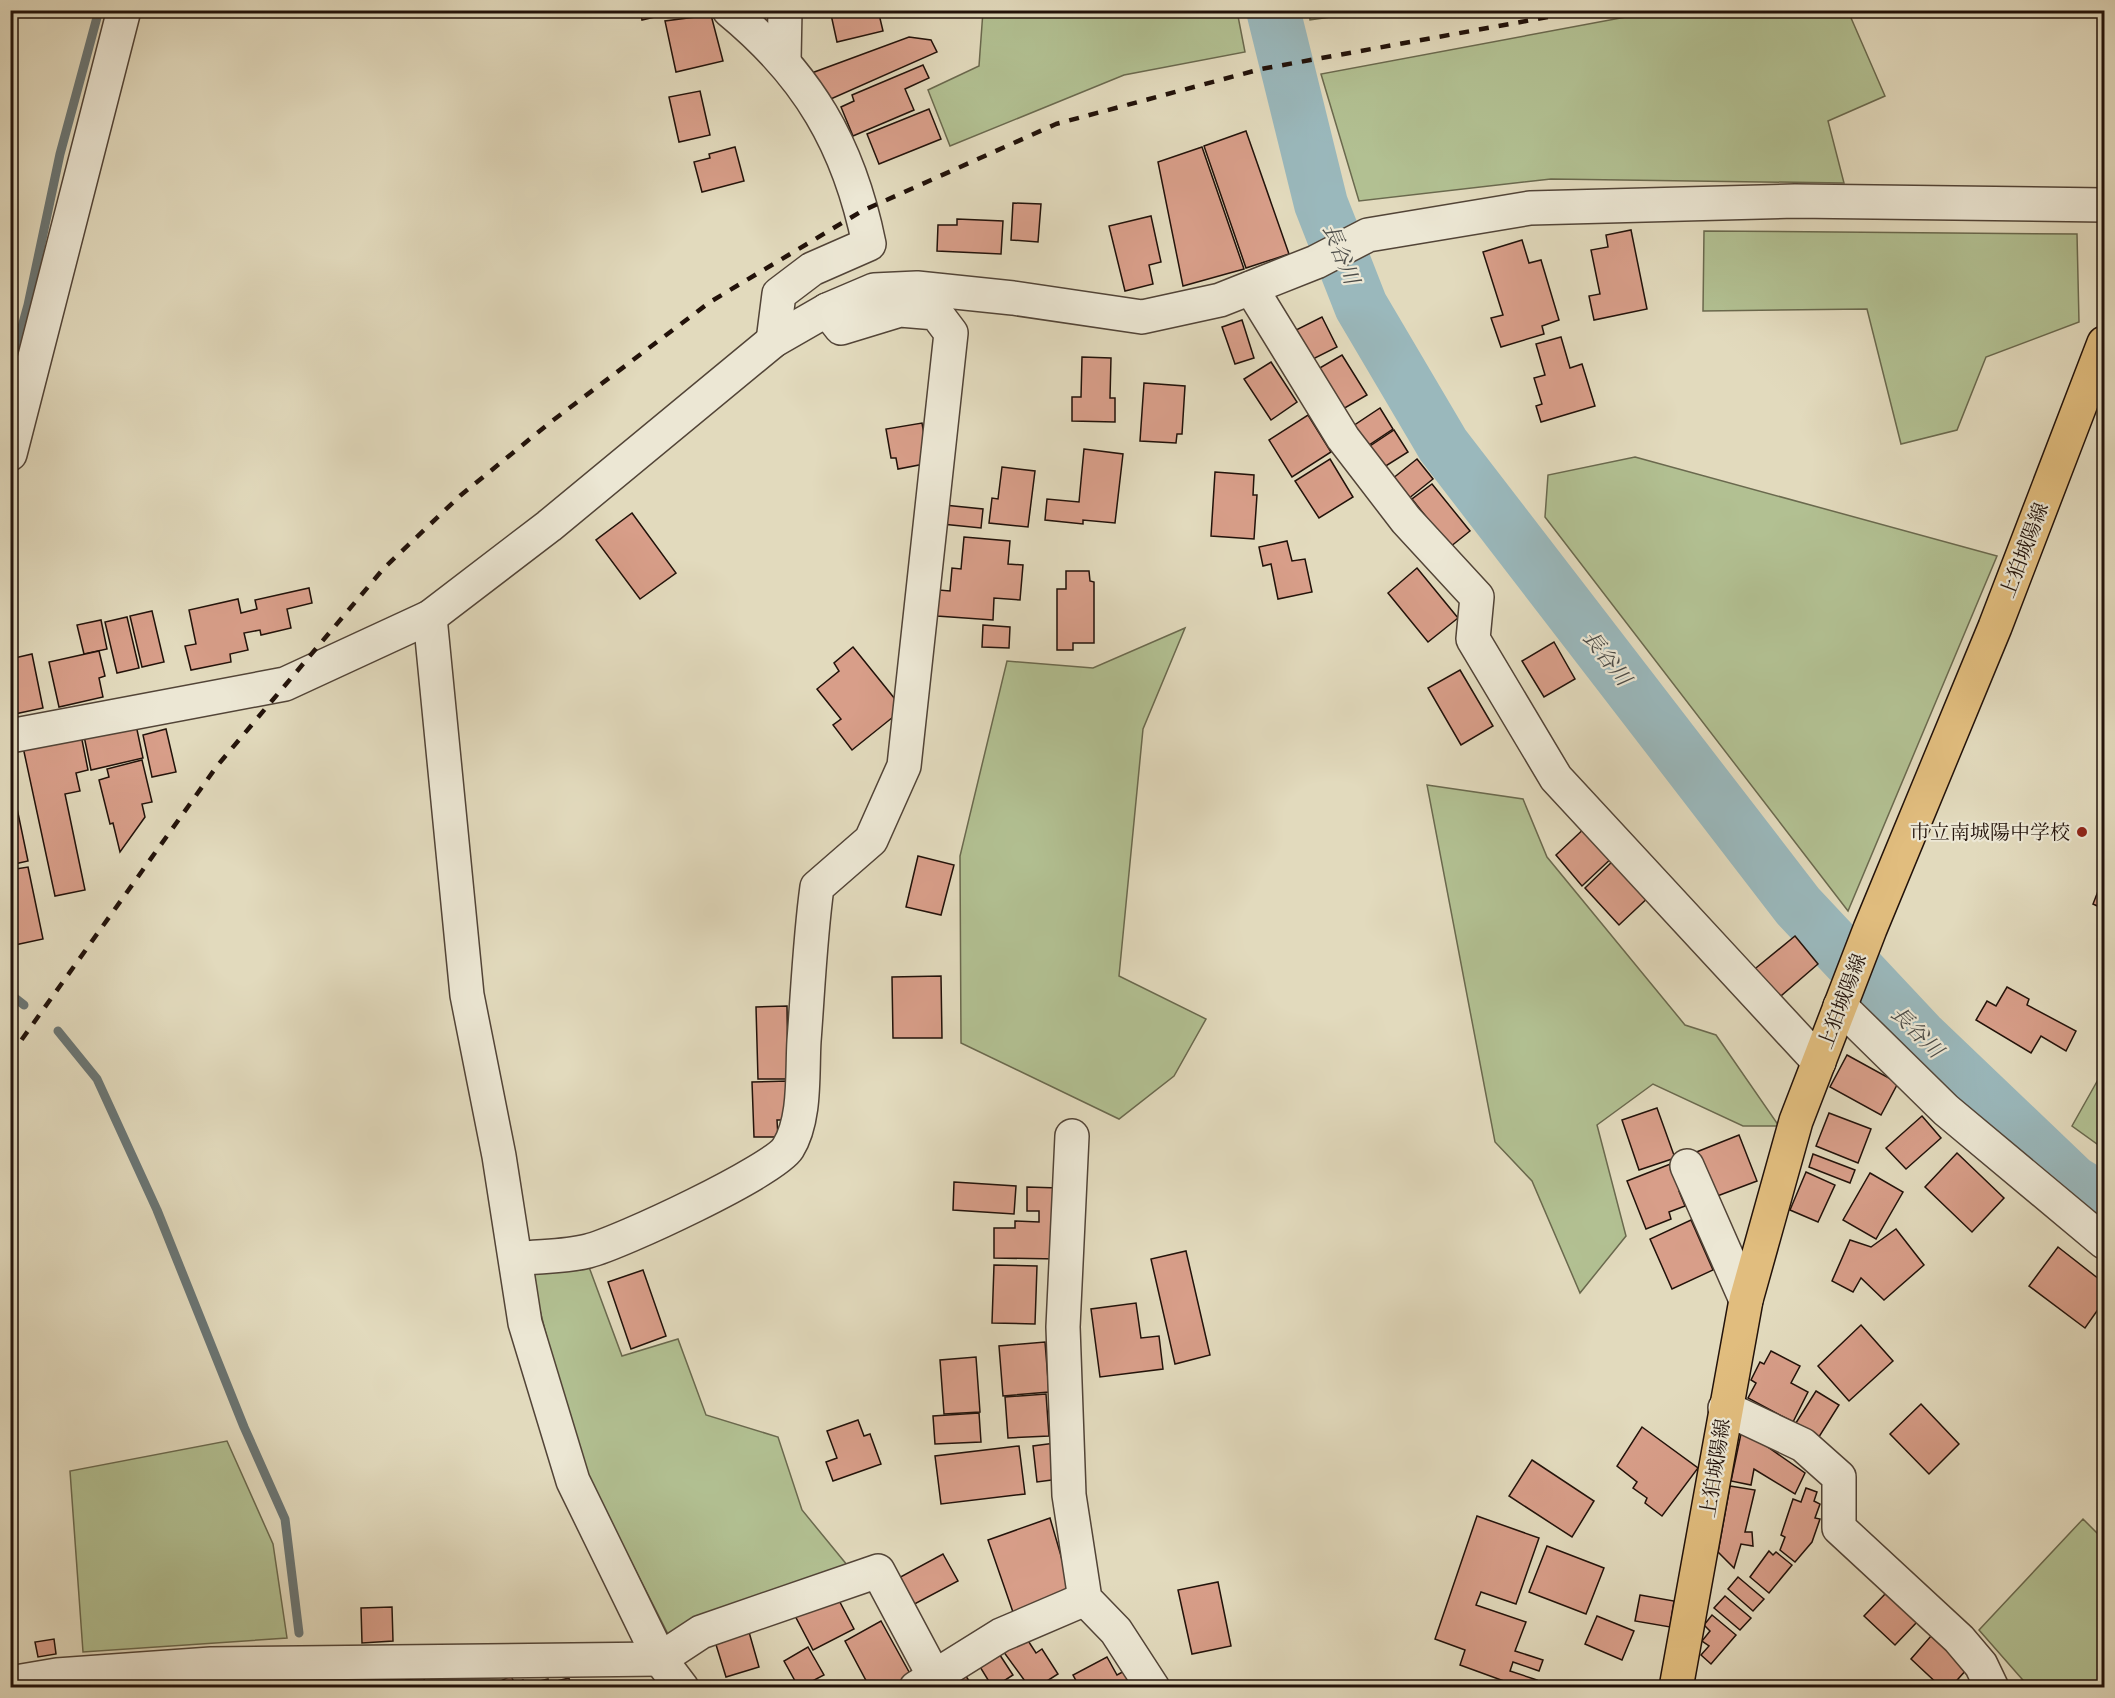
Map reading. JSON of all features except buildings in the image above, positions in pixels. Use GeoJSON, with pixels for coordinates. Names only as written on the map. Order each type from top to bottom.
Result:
{"type":"FeatureCollection","features":[{"type":"Feature","properties":{"kind":"main road","name":"上狛城陽線"},"geometry":{"type":"LineString","coordinates":[[1676,1688],[1746,1300],[1796,1121],[1870,929],[1995,627],[2104,343]]}},
{"type":"Feature","properties":{"kind":"street"},"geometry":{"type":"LineString","coordinates":[[10,454],[123,10]]}},
{"type":"Feature","properties":{"kind":"street"},"geometry":{"type":"LineString","coordinates":[[729,10],[784,60],[807,90],[835,136],[853,179],[869,244],[812,269],[779,294],[773,340]]}},
{"type":"Feature","properties":{"kind":"street"},"geometry":{"type":"LineString","coordinates":[[784,60],[785,10]]}},
{"type":"Feature","properties":{"kind":"street"},"geometry":{"type":"LineString","coordinates":[[10,736],[285,684],[430,617],[549,526],[773,340],[827,310],[874,290],[917,288],[1013,298],[1142,317],[1220,300],[1316,262],[1368,235],[1530,208],[1795,201],[2104,205]]}},
{"type":"Feature","properties":{"kind":"street"},"geometry":{"type":"LineString","coordinates":[[1251,288],[1343,438],[1406,520],[1477,597],[1473,639],[1556,778],[1819,1062]]}},
{"type":"Feature","properties":{"kind":"street"},"geometry":{"type":"LineString","coordinates":[[516,1259],[587,1251],[640,1232],[745,1178],[788,1149],[795,1130],[801,1100],[812,926],[817,887],[871,840],[904,766],[951,333],[936,313],[900,310],[841,328],[827,310]]}},
{"type":"Feature","properties":{"kind":"street"},"geometry":{"type":"LineString","coordinates":[[430,617],[467,994],[516,1259],[525,1323],[573,1481],[660,1659],[682,1688]]}},
{"type":"Feature","properties":{"kind":"street"},"geometry":{"type":"LineString","coordinates":[[1844,996],[1946,1110],[2104,1242]]}},
{"type":"Feature","properties":{"kind":"street"},"geometry":{"type":"LineString","coordinates":[[1072,1136],[1063,1327],[1069,1495],[1085,1599],[1116,1631],[1153,1688]]}},
{"type":"Feature","properties":{"kind":"street"},"geometry":{"type":"LineString","coordinates":[[1687,1166],[1746,1300]]}},
{"type":"Feature","properties":{"kind":"street"},"geometry":{"type":"LineString","coordinates":[[1725,1408],[1803,1444],[1839,1477],[1839,1528],[1959,1639],[1981,1665],[1992,1688]]}},
{"type":"Feature","properties":{"kind":"street"},"geometry":{"type":"LineString","coordinates":[[10,1683],[59,1681],[211,1664],[660,1659],[701,1632],[878,1571],[925,1682],[1001,1635],[1085,1599]]}},
{"type":"Feature","properties":{"kind":"green space"},"geometry":{"type":"Polygon","coordinates":[[[1309,10],[1373,10],[1373,11],[1310,20],[1309,10]]]}},
{"type":"Feature","properties":{"kind":"green space"},"geometry":{"type":"Polygon","coordinates":[[[983,11],[1237,11],[1245,52],[1124,75],[950,146],[928,90],[979,66],[983,11]]]}},
{"type":"Feature","properties":{"kind":"green space"},"geometry":{"type":"Polygon","coordinates":[[[1658,11],[1848,11],[1885,96],[1828,121],[1844,183],[1551,179],[1359,201],[1321,74],[1658,11]]]}},
{"type":"Feature","properties":{"kind":"green space"},"geometry":{"type":"Polygon","coordinates":[[[1704,231],[2077,234],[2079,322],[1986,357],[1957,430],[1901,444],[1867,309],[1703,311],[1704,231]]]}},
{"type":"Feature","properties":{"kind":"green space"},"geometry":{"type":"Polygon","coordinates":[[[1635,457],[1997,556],[1848,911],[1545,517],[1548,475],[1635,457]]]}},
{"type":"Feature","properties":{"kind":"green space"},"geometry":{"type":"Polygon","coordinates":[[[1185,628],[1143,729],[1119,976],[1206,1019],[1174,1076],[1119,1119],[961,1043],[960,856],[1007,661],[1093,668],[1185,628]]]}},
{"type":"Feature","properties":{"kind":"green space"},"geometry":{"type":"Polygon","coordinates":[[[1427,785],[1523,799],[1547,857],[1685,1025],[1716,1035],[1779,1126],[1743,1126],[1653,1084],[1597,1125],[1626,1236],[1580,1293],[1532,1181],[1495,1142],[1427,785]]]}},
{"type":"Feature","properties":{"kind":"green space"},"geometry":{"type":"Polygon","coordinates":[[[2104,1069],[2104,1149],[2072,1126],[2104,1069]]]}},
{"type":"Feature","properties":{"kind":"green space"},"geometry":{"type":"Polygon","coordinates":[[[589,1267],[622,1356],[678,1339],[706,1415],[778,1437],[802,1510],[852,1571],[670,1638],[575,1451],[531,1274],[589,1267]]]}},
{"type":"Feature","properties":{"kind":"green space"},"geometry":{"type":"Polygon","coordinates":[[[227,1441],[273,1544],[287,1638],[83,1652],[70,1471],[227,1441]]]}},
{"type":"Feature","properties":{"kind":"green space"},"geometry":{"type":"Polygon","coordinates":[[[2083,1519],[2104,1540],[2104,1687],[2029,1687],[1979,1630],[2083,1519]]]}},
{"type":"Feature","properties":{"kind":"waterway"},"geometry":{"type":"LineString","coordinates":[[10,370],[28,305],[60,154],[99,10]]}},
{"type":"Feature","properties":{"kind":"waterway","name":"長谷川"},"geometry":{"type":"LineString","coordinates":[[1273,10],[1321,204],[1361,306],[1443,445],[1798,906],[1920,1036],[2073,1182],[2104,1201]]}},
{"type":"Feature","properties":{"kind":"waterway"},"geometry":{"type":"LineString","coordinates":[[10,994],[24,1005]]}},
{"type":"Feature","properties":{"kind":"waterway"},"geometry":{"type":"LineString","coordinates":[[58,1031],[97,1079],[157,1210],[244,1427],[285,1519],[299,1633]]}},
{"type":"Feature","properties":{"kind":"railway"},"geometry":{"type":"LineString","coordinates":[[10,1056],[217,766],[384,568],[461,495],[552,421],[710,302],[862,211],[1056,124],[1261,69],[1587,10]]}},
{"type":"Feature","properties":{"kind":"place","name":"市立南城陽中学校"},"geometry":{"type":"Point","coordinates":[2082,832]}}]}
